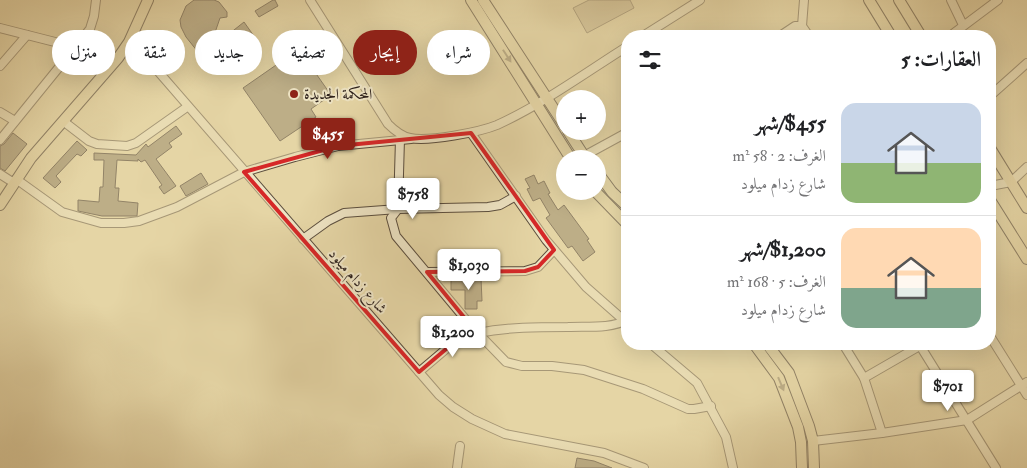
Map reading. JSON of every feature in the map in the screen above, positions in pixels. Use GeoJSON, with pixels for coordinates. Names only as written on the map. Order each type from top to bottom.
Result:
{"type":"FeatureCollection","features":[{"type":"Feature","properties":{"kind":"main road"},"geometry":{"type":"LineString","coordinates":[[135,30],[146,0]]}},
{"type":"Feature","properties":{"kind":"main road"},"geometry":{"type":"LineString","coordinates":[[471,0],[542,100],[556,116]]}},
{"type":"Feature","properties":{"kind":"main road"},"geometry":{"type":"LineString","coordinates":[[483,0],[542,100],[567,150]]}},
{"type":"Feature","properties":{"kind":"main road"},"geometry":{"type":"LineString","coordinates":[[869,0],[887,30]]}},
{"type":"Feature","properties":{"kind":"main road"},"geometry":{"type":"LineString","coordinates":[[899,0],[917,30]]}},
{"type":"Feature","properties":{"kind":"main road"},"geometry":{"type":"LineString","coordinates":[[0,205],[31,158],[125,49]]}},
{"type":"Feature","properties":{"kind":"main road"},"geometry":{"type":"LineString","coordinates":[[996,158],[1027,208]]}},
{"type":"Feature","properties":{"kind":"main road"},"geometry":{"type":"LineString","coordinates":[[606,184],[621,200]]}},
{"type":"Feature","properties":{"kind":"main road"},"geometry":{"type":"LineString","coordinates":[[604,200],[621,218]]}},
{"type":"Feature","properties":{"kind":"main road"},"geometry":{"type":"LineString","coordinates":[[996,210],[1027,259]]}},
{"type":"Feature","properties":{"kind":"main road"},"geometry":{"type":"LineString","coordinates":[[758,350],[779,378],[798,427],[802,442],[802,468]]}},
{"type":"Feature","properties":{"kind":"main road"},"geometry":{"type":"LineString","coordinates":[[772,350],[789,373],[809,426],[814,468]]}},
{"type":"Feature","properties":{"kind":"street"},"geometry":{"type":"LineString","coordinates":[[89,30],[94,16],[96,0]]}},
{"type":"Feature","properties":{"kind":"street"},"geometry":{"type":"LineString","coordinates":[[310,0],[388,124],[398,134],[411,139]]}},
{"type":"Feature","properties":{"kind":"street"},"geometry":{"type":"LineString","coordinates":[[659,30],[700,0]]}},
{"type":"Feature","properties":{"kind":"street"},"geometry":{"type":"LineString","coordinates":[[804,0],[802,26],[805,30]]}},
{"type":"Feature","properties":{"kind":"street"},"geometry":{"type":"LineString","coordinates":[[951,0],[963,25]]}},
{"type":"Feature","properties":{"kind":"street"},"geometry":{"type":"LineString","coordinates":[[957,30],[998,0]]}},
{"type":"Feature","properties":{"kind":"street"},"geometry":{"type":"LineString","coordinates":[[789,30],[795,26],[802,26]]}},
{"type":"Feature","properties":{"kind":"street"},"geometry":{"type":"LineString","coordinates":[[0,28],[52,40]]}},
{"type":"Feature","properties":{"kind":"street"},"geometry":{"type":"LineString","coordinates":[[1,64],[28,35]]}},
{"type":"Feature","properties":{"kind":"street"},"geometry":{"type":"LineString","coordinates":[[0,174],[15,181],[62,212],[101,223],[139,221],[177,207],[244,172],[313,151],[338,146],[400,139],[440,138],[472,133],[495,126],[542,100],[621,50]]}},
{"type":"Feature","properties":{"kind":"street"},"geometry":{"type":"LineString","coordinates":[[996,91],[1027,64]]}},
{"type":"Feature","properties":{"kind":"street"},"geometry":{"type":"LineString","coordinates":[[0,140],[54,75]]}},
{"type":"Feature","properties":{"kind":"street","name":"شارع زدام ميلود"},"geometry":{"type":"LineString","coordinates":[[160,75],[439,395],[452,407],[496,431],[516,437],[558,443],[604,453],[644,468]]}},
{"type":"Feature","properties":{"kind":"street"},"geometry":{"type":"LineString","coordinates":[[63,121],[93,143],[131,146],[187,106]]}},
{"type":"Feature","properties":{"kind":"street"},"geometry":{"type":"LineString","coordinates":[[0,112],[15,122]]}},
{"type":"Feature","properties":{"kind":"street"},"geometry":{"type":"LineString","coordinates":[[472,133],[554,250],[586,287],[621,316]]}},
{"type":"Feature","properties":{"kind":"street"},"geometry":{"type":"LineString","coordinates":[[598,150],[621,136]]}},
{"type":"Feature","properties":{"kind":"street"},"geometry":{"type":"LineString","coordinates":[[400,139],[398,209],[391,218],[396,236],[472,327],[502,358],[512,364],[522,366],[552,366],[584,370],[643,389],[688,409],[694,410],[711,406]]}},
{"type":"Feature","properties":{"kind":"street"},"geometry":{"type":"LineString","coordinates":[[996,185],[1011,182],[1027,167]]}},
{"type":"Feature","properties":{"kind":"street"},"geometry":{"type":"LineString","coordinates":[[303,239],[328,220],[344,213],[398,209],[488,207],[500,205],[516,196]]}},
{"type":"Feature","properties":{"kind":"street"},"geometry":{"type":"LineString","coordinates":[[427,272],[525,271],[538,267],[554,250]]}},
{"type":"Feature","properties":{"kind":"street"},"geometry":{"type":"LineString","coordinates":[[478,333],[503,329],[584,327],[621,322]]}},
{"type":"Feature","properties":{"kind":"street"},"geometry":{"type":"LineString","coordinates":[[419,372],[472,327]]}},
{"type":"Feature","properties":{"kind":"street"},"geometry":{"type":"LineString","coordinates":[[996,344],[1024,384],[1027,395]]}},
{"type":"Feature","properties":{"kind":"street"},"geometry":{"type":"LineString","coordinates":[[658,350],[697,383],[726,437],[733,468]]}},
{"type":"Feature","properties":{"kind":"street"},"geometry":{"type":"LineString","coordinates":[[847,350],[864,378],[882,433]]}},
{"type":"Feature","properties":{"kind":"street"},"geometry":{"type":"LineString","coordinates":[[864,378],[910,350]]}},
{"type":"Feature","properties":{"kind":"street"},"geometry":{"type":"LineString","coordinates":[[924,350],[996,468]]}},
{"type":"Feature","properties":{"kind":"street"},"geometry":{"type":"LineString","coordinates":[[812,441],[967,420],[1024,384]]}},
{"type":"Feature","properties":{"kind":"street"},"geometry":{"type":"LineString","coordinates":[[457,468],[460,446]]}},
{"type":"Feature","properties":{"kind":"highlighted area"},"geometry":{"type":"Polygon","coordinates":[[[471,133],[554,250],[538,267],[525,271],[427,272],[472,327],[419,372],[244,172],[338,146],[471,133]]]}},
{"type":"Feature","properties":{"kind":"shaded area"},"geometry":{"type":"Polygon","coordinates":[[[589,0],[630,0],[634,8],[587,33],[573,8],[589,0]]]}},
{"type":"Feature","properties":{"kind":"building"},"geometry":{"type":"Polygon","coordinates":[[[194,0],[214,0],[219,2],[227,12],[227,17],[220,18],[216,30],[195,30],[195,48],[186,37],[185,30],[181,27],[180,20],[186,6],[194,0]]]}},
{"type":"Feature","properties":{"kind":"building"},"geometry":{"type":"Polygon","coordinates":[[[275,0],[278,6],[259,17],[255,11],[275,0]]]}},
{"type":"Feature","properties":{"kind":"building"},"geometry":{"type":"Polygon","coordinates":[[[244,22],[250,30],[234,30],[244,22]]]}},
{"type":"Feature","properties":{"kind":"building"},"geometry":{"type":"Polygon","coordinates":[[[272,68],[272,75],[317,75],[331,95],[311,109],[316,117],[280,141],[243,88],[272,68]]]}},
{"type":"Feature","properties":{"kind":"building"},"geometry":{"type":"Polygon","coordinates":[[[176,126],[182,134],[169,143],[172,147],[156,159],[176,186],[164,194],[159,187],[162,185],[145,160],[141,162],[138,159],[138,161],[117,160],[115,188],[119,188],[118,201],[138,203],[137,216],[102,216],[78,211],[78,200],[99,202],[100,187],[103,187],[104,160],[94,160],[94,153],[136,155],[146,144],[148,147],[176,126]]]}},
{"type":"Feature","properties":{"kind":"building"},"geometry":{"type":"Polygon","coordinates":[[[13,133],[27,144],[5,171],[0,168],[0,146],[13,133]]]}},
{"type":"Feature","properties":{"kind":"building"},"geometry":{"type":"Polygon","coordinates":[[[77,141],[87,150],[81,156],[77,154],[56,176],[61,182],[55,188],[43,178],[77,141]]]}},
{"type":"Feature","properties":{"kind":"building"},"geometry":{"type":"Polygon","coordinates":[[[201,173],[208,184],[186,196],[180,186],[201,173]]]}},
{"type":"Feature","properties":{"kind":"building"},"geometry":{"type":"Polygon","coordinates":[[[534,175],[538,184],[544,181],[550,193],[548,194],[558,210],[564,205],[589,239],[587,240],[595,252],[583,261],[572,246],[568,248],[546,218],[550,215],[540,198],[533,201],[527,189],[530,188],[525,179],[534,175]]]}},
{"type":"Feature","properties":{"kind":"building"},"geometry":{"type":"Polygon","coordinates":[[[451,278],[481,278],[482,301],[477,301],[477,309],[465,309],[465,290],[451,290],[451,278]]]}},
{"type":"Feature","properties":{"kind":"building"},"geometry":{"type":"Polygon","coordinates":[[[577,458],[594,461],[612,468],[575,468],[577,458]]]}},
{"type":"Feature","properties":{"kind":"place","name":"المحكمة الجديدة"},"geometry":{"type":"Point","coordinates":[294,94]}}]}
